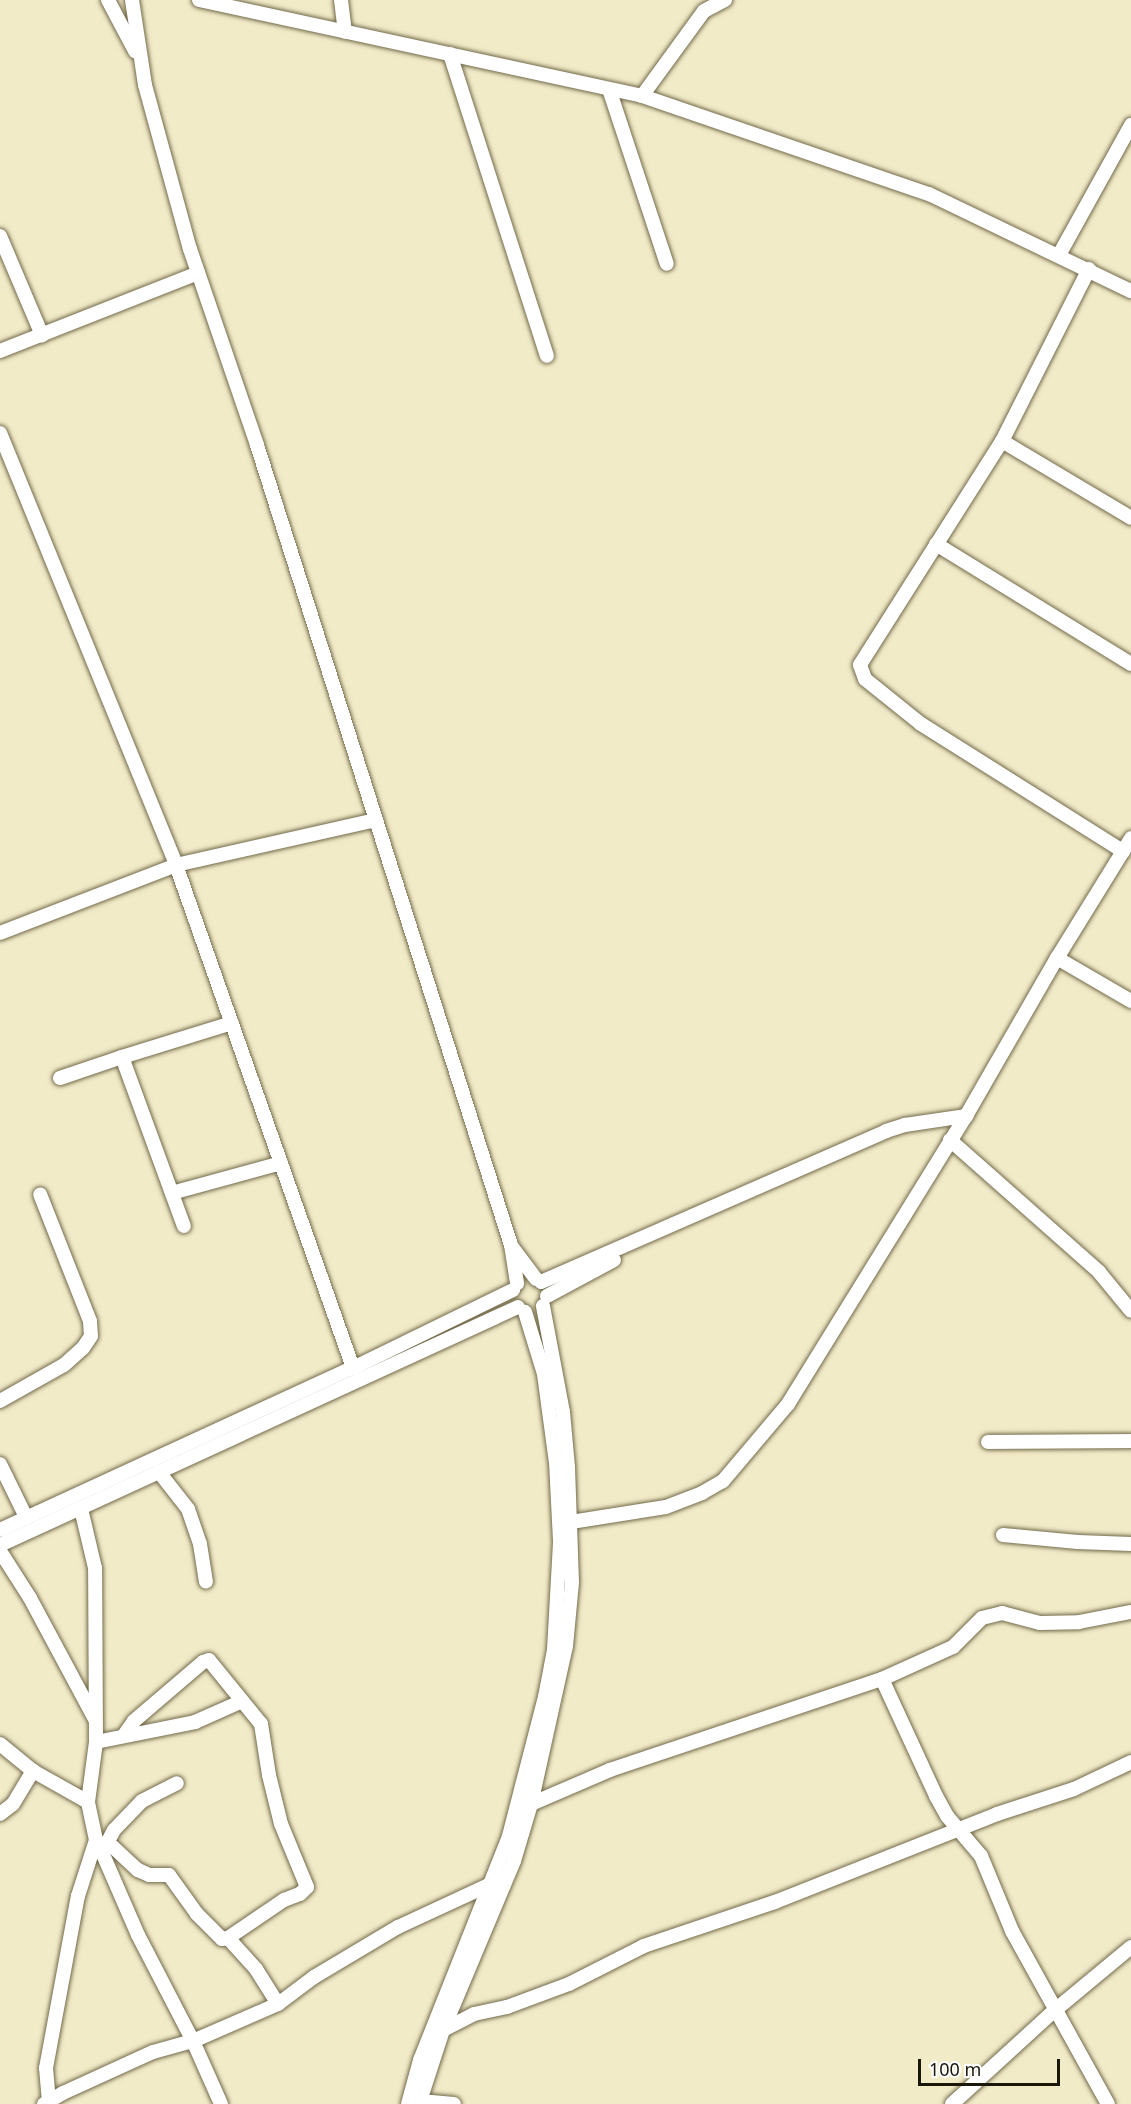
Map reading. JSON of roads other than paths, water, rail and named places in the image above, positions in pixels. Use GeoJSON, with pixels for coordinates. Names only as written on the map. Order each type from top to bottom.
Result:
{"type":"FeatureCollection","features":[{"type":"Feature","properties":{"kind":"street"},"geometry":{"type":"LineString","coordinates":[[108,0],[140,60]]}},
{"type":"Feature","properties":{"kind":"street"},"geometry":{"type":"LineString","coordinates":[[133,0],[140,60],[155,131],[198,273],[257,445],[511,1245],[515,1287],[513,1296],[521,1309],[544,1374],[552,1417],[560,1541],[554,1650],[545,1697],[512,1826],[493,1883],[420,2060],[416,2103]]}},
{"type":"Feature","properties":{"kind":"street"},"geometry":{"type":"LineString","coordinates":[[199,0],[642,96],[929,194],[1131,291]]}},
{"type":"Feature","properties":{"kind":"street"},"geometry":{"type":"LineString","coordinates":[[341,0],[345,32]]}},
{"type":"Feature","properties":{"kind":"street"},"geometry":{"type":"LineString","coordinates":[[642,96],[702,5],[725,0]]}},
{"type":"Feature","properties":{"kind":"street"},"geometry":{"type":"LineString","coordinates":[[450,54],[547,356]]}},
{"type":"Feature","properties":{"kind":"street"},"geometry":{"type":"LineString","coordinates":[[609,89],[667,264]]}},
{"type":"Feature","properties":{"kind":"street"},"geometry":{"type":"LineString","coordinates":[[1059,255],[1131,125]]}},
{"type":"Feature","properties":{"kind":"street"},"geometry":{"type":"LineString","coordinates":[[0,236],[42,334]]}},
{"type":"Feature","properties":{"kind":"street"},"geometry":{"type":"LineString","coordinates":[[1089,269],[1002,441],[860,665],[861,674],[921,724],[1123,851]]}},
{"type":"Feature","properties":{"kind":"street"},"geometry":{"type":"LineString","coordinates":[[0,351],[198,273]]}},
{"type":"Feature","properties":{"kind":"street"},"geometry":{"type":"LineString","coordinates":[[0,433],[176,866],[353,1368]]}},
{"type":"Feature","properties":{"kind":"street"},"geometry":{"type":"LineString","coordinates":[[1002,441],[1131,518]]}},
{"type":"Feature","properties":{"kind":"street"},"geometry":{"type":"LineString","coordinates":[[936,544],[1131,664]]}},
{"type":"Feature","properties":{"kind":"street"},"geometry":{"type":"LineString","coordinates":[[0,933],[176,866],[375,820]]}},
{"type":"Feature","properties":{"kind":"street"},"geometry":{"type":"LineString","coordinates":[[571,1522],[666,1507],[702,1493],[723,1481],[788,1404],[962,1122],[1057,958],[1131,838]]}},
{"type":"Feature","properties":{"kind":"street"},"geometry":{"type":"LineString","coordinates":[[1057,958],[1131,1001]]}},
{"type":"Feature","properties":{"kind":"street"},"geometry":{"type":"LineString","coordinates":[[60,1078],[232,1023]]}},
{"type":"Feature","properties":{"kind":"street"},"geometry":{"type":"LineString","coordinates":[[122,1057],[184,1226]]}},
{"type":"Feature","properties":{"kind":"street"},"geometry":{"type":"LineString","coordinates":[[0,1530],[353,1368],[515,1287],[526,1278],[539,1280],[886,1131],[905,1125],[962,1122]]}},
{"type":"Feature","properties":{"kind":"street"},"geometry":{"type":"LineString","coordinates":[[0,1545],[521,1309],[538,1310],[545,1301],[654,1239],[857,1149],[906,1131],[962,1122]]}},
{"type":"Feature","properties":{"kind":"street"},"geometry":{"type":"LineString","coordinates":[[950,1140],[1099,1272],[1131,1311]]}},
{"type":"Feature","properties":{"kind":"street"},"geometry":{"type":"LineString","coordinates":[[172,1193],[281,1163]]}},
{"type":"Feature","properties":{"kind":"street"},"geometry":{"type":"LineString","coordinates":[[0,1401],[64,1365],[83,1348],[91,1336],[90,1321],[40,1194]]}},
{"type":"Feature","properties":{"kind":"street"},"geometry":{"type":"LineString","coordinates":[[416,2103],[443,2030],[514,1861],[531,1804],[566,1646],[572,1582],[571,1522],[563,1412],[545,1301],[539,1280],[511,1245]]}},
{"type":"Feature","properties":{"kind":"street"},"geometry":{"type":"LineString","coordinates":[[988,1442],[1131,1441]]}},
{"type":"Feature","properties":{"kind":"street"},"geometry":{"type":"LineString","coordinates":[[0,1464],[26,1517]]}},
{"type":"Feature","properties":{"kind":"street"},"geometry":{"type":"LineString","coordinates":[[159,1472],[188,1509],[200,1544],[206,1582]]}},
{"type":"Feature","properties":{"kind":"street"},"geometry":{"type":"LineString","coordinates":[[81,1509],[95,1568],[96,1742],[88,1802],[101,1845],[138,1935],[193,2041],[220,2104]]}},
{"type":"Feature","properties":{"kind":"street"},"geometry":{"type":"LineString","coordinates":[[1003,1535],[1131,1544]]}},
{"type":"Feature","properties":{"kind":"street"},"geometry":{"type":"LineString","coordinates":[[0,1551],[30,1598],[95,1721]]}},
{"type":"Feature","properties":{"kind":"street"},"geometry":{"type":"LineString","coordinates":[[531,1804],[610,1770],[882,1679],[953,1647],[982,1618],[1002,1613],[1040,1623],[1079,1622],[1131,1612],[1131,1606]]}},
{"type":"Feature","properties":{"kind":"street"},"geometry":{"type":"LineString","coordinates":[[101,1845],[112,1847],[138,1870],[149,1875],[169,1875],[197,1914],[222,1939],[228,1938],[284,1900],[300,1894],[307,1887],[281,1824],[269,1775],[261,1724],[240,1702],[209,1660],[206,1660],[134,1721],[125,1734]]}},
{"type":"Feature","properties":{"kind":"street"},"geometry":{"type":"LineString","coordinates":[[882,1679],[936,1796],[947,1816],[960,1828],[981,1856],[1012,1931],[1054,2011],[1108,2104]]}},
{"type":"Feature","properties":{"kind":"street"},"geometry":{"type":"LineString","coordinates":[[96,1742],[125,1734],[195,1722],[240,1702]]}},
{"type":"Feature","properties":{"kind":"street"},"geometry":{"type":"LineString","coordinates":[[0,1744],[33,1771],[88,1802]]}},
{"type":"Feature","properties":{"kind":"street"},"geometry":{"type":"LineString","coordinates":[[443,2030],[474,2014],[507,2007],[568,1984],[644,1946],[774,1902],[960,1828],[1074,1789],[1131,1762]]}},
{"type":"Feature","properties":{"kind":"street"},"geometry":{"type":"LineString","coordinates":[[0,1814],[13,1804],[33,1771]]}},
{"type":"Feature","properties":{"kind":"street"},"geometry":{"type":"LineString","coordinates":[[177,1783],[142,1801],[114,1830],[101,1845],[78,1896],[46,2068],[46,2103],[67,2098],[153,2052],[193,2041],[278,2004],[314,1977],[398,1927],[493,1883]]}},
{"type":"Feature","properties":{"kind":"street"},"geometry":{"type":"LineString","coordinates":[[228,1938],[256,1969],[278,2004]]}},
{"type":"Feature","properties":{"kind":"street"},"geometry":{"type":"LineString","coordinates":[[952,2104],[1054,2011],[1131,1947]]}},
{"type":"Feature","properties":{"kind":"street"},"geometry":{"type":"LineString","coordinates":[[416,2103],[454,2104]]}}]}
